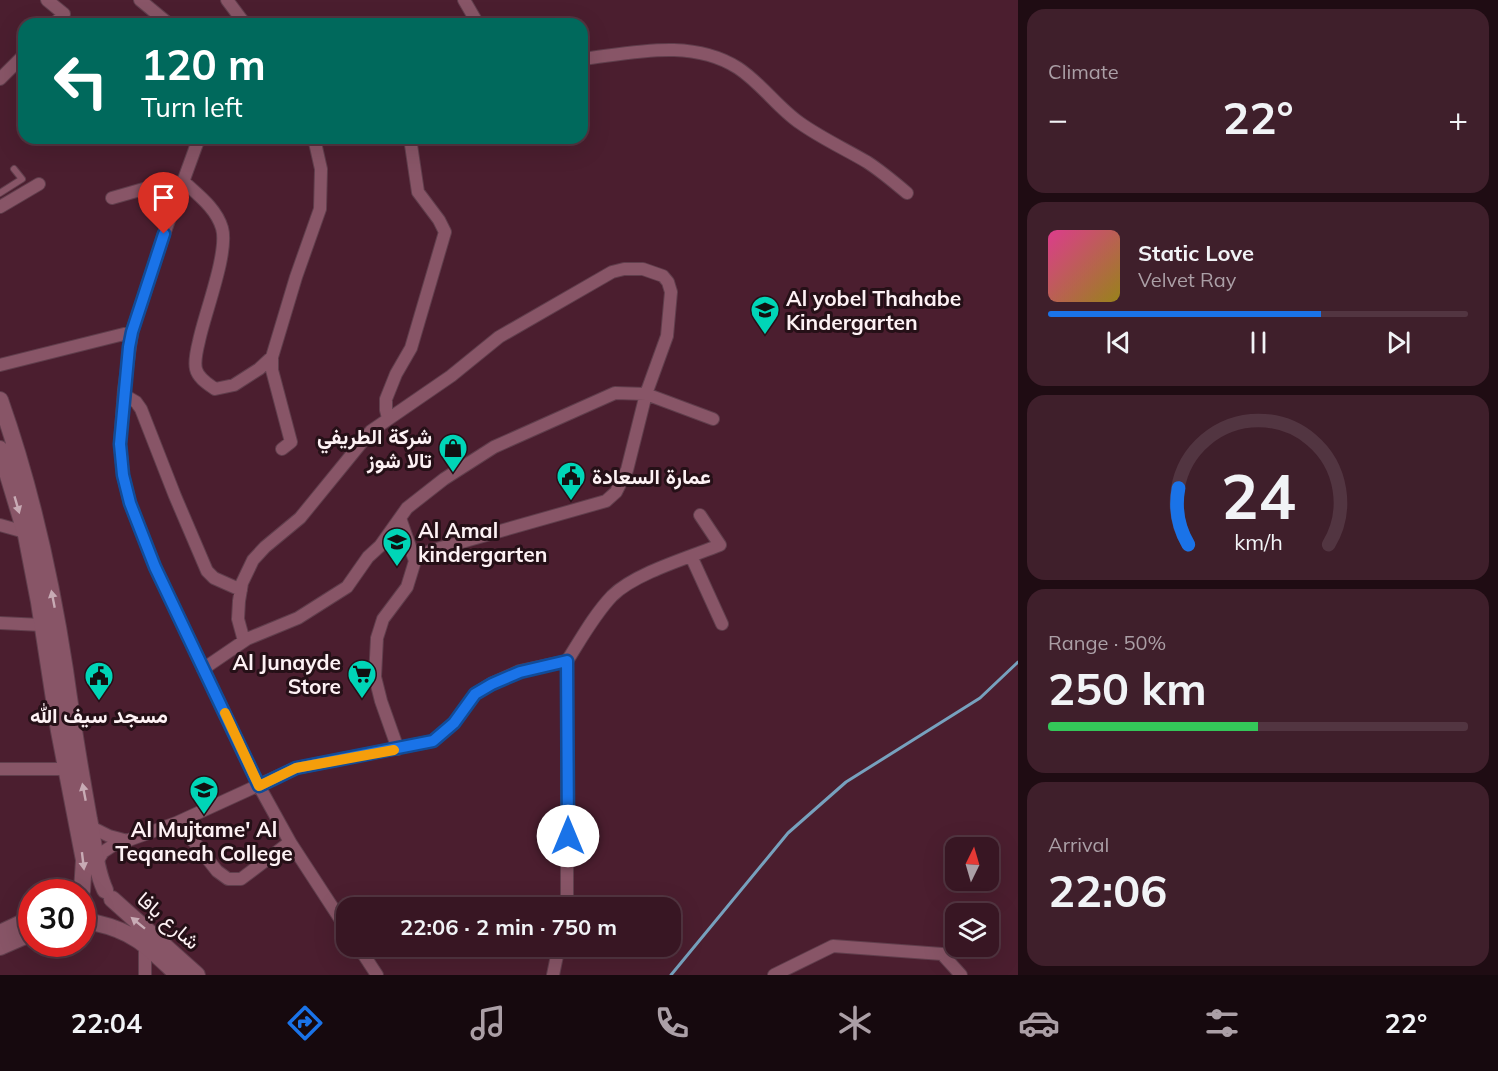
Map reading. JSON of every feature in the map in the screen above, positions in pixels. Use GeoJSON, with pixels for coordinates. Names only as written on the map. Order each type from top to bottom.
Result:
{"type":"FeatureCollection","features":[{"type":"Feature","properties":{"kind":"main road"},"geometry":{"type":"LineString","coordinates":[[0,400],[31,502],[53,602],[84,861],[82,879]]}},
{"type":"Feature","properties":{"kind":"main road"},"geometry":{"type":"LineString","coordinates":[[0,449],[25,532],[73,769],[91,827],[97,862],[112,905],[109,916],[96,919]]}},
{"type":"Feature","properties":{"kind":"main road"},"geometry":{"type":"LineString","coordinates":[[96,887],[108,894]]}},
{"type":"Feature","properties":{"kind":"main road","name":"شارع يافا"},"geometry":{"type":"LineString","coordinates":[[108,894],[197,975]]}},
{"type":"Feature","properties":{"kind":"main road","name":"شارع يافا"},"geometry":{"type":"LineString","coordinates":[[96,923],[127,932],[146,945],[178,975]]}},
{"type":"Feature","properties":{"kind":"main road"},"geometry":{"type":"LineString","coordinates":[[0,933],[18,925]]}},
{"type":"Feature","properties":{"kind":"main road"},"geometry":{"type":"LineString","coordinates":[[0,947],[18,939]]}},
{"type":"Feature","properties":{"kind":"street"},"geometry":{"type":"LineString","coordinates":[[47,0],[64,14],[60,18]]}},
{"type":"Feature","properties":{"kind":"street"},"geometry":{"type":"LineString","coordinates":[[140,0],[162,18]]}},
{"type":"Feature","properties":{"kind":"street"},"geometry":{"type":"LineString","coordinates":[[226,0],[240,18]]}},
{"type":"Feature","properties":{"kind":"street"},"geometry":{"type":"LineString","coordinates":[[464,0],[474,18]]}},
{"type":"Feature","properties":{"kind":"street"},"geometry":{"type":"LineString","coordinates":[[588,58],[674,49],[715,58],[738,68],[798,122],[868,163],[907,193]]}},
{"type":"Feature","properties":{"kind":"street"},"geometry":{"type":"LineString","coordinates":[[0,79],[18,61]]}},
{"type":"Feature","properties":{"kind":"street"},"geometry":{"type":"LineString","coordinates":[[197,144],[132,332],[120,444],[123,475],[130,503],[155,567],[259,786],[290,842],[336,913]]}},
{"type":"Feature","properties":{"kind":"street"},"geometry":{"type":"LineString","coordinates":[[282,449],[291,442],[272,370],[272,357],[296,277],[320,209],[321,169],[315,144]]}},
{"type":"Feature","properties":{"kind":"street"},"geometry":{"type":"LineString","coordinates":[[388,417],[386,399],[396,374],[411,348],[445,232],[418,192],[411,144]]}},
{"type":"Feature","properties":{"kind":"street"},"geometry":{"type":"LineString","coordinates":[[112,198],[162,184],[184,182],[207,203],[218,217],[223,230],[217,276],[202,328],[196,370],[205,382],[215,389],[234,385],[259,369],[272,357]]}},
{"type":"Feature","properties":{"kind":"street"},"geometry":{"type":"LineString","coordinates":[[0,207],[39,184]]}},
{"type":"Feature","properties":{"kind":"street"},"geometry":{"type":"LineString","coordinates":[[244,641],[238,619],[241,590],[253,560],[300,518],[371,431],[388,417],[451,376],[499,337],[612,273],[624,269],[643,269],[663,276],[671,292],[667,336],[646,394],[627,470],[616,492],[606,501],[430,551],[415,561]]}},
{"type":"Feature","properties":{"kind":"street"},"geometry":{"type":"LineString","coordinates":[[0,365],[132,332]]}},
{"type":"Feature","properties":{"kind":"street"},"geometry":{"type":"LineString","coordinates":[[203,669],[244,641],[298,618],[347,587],[407,508],[444,479],[494,447],[615,393],[646,394],[713,419]]}},
{"type":"Feature","properties":{"kind":"street"},"geometry":{"type":"LineString","coordinates":[[124,395],[136,402],[141,409],[207,572],[214,578],[241,590]]}},
{"type":"Feature","properties":{"kind":"street"},"geometry":{"type":"LineString","coordinates":[[567,897],[567,661],[594,618],[613,595],[633,582],[720,545],[700,515]]}},
{"type":"Feature","properties":{"kind":"street"},"geometry":{"type":"LineString","coordinates":[[398,749],[375,676],[377,638],[383,619],[407,587],[415,561],[400,518]]}},
{"type":"Feature","properties":{"kind":"street"},"geometry":{"type":"LineString","coordinates":[[0,525],[25,532]]}},
{"type":"Feature","properties":{"kind":"street"},"geometry":{"type":"LineString","coordinates":[[691,556],[722,624]]}},
{"type":"Feature","properties":{"kind":"street"},"geometry":{"type":"LineString","coordinates":[[0,623],[42,625]]}},
{"type":"Feature","properties":{"kind":"street"},"geometry":{"type":"LineString","coordinates":[[97,862],[103,852],[124,840],[176,823],[296,768],[433,741],[454,723],[475,694],[520,672],[567,661]]}},
{"type":"Feature","properties":{"kind":"street"},"geometry":{"type":"LineString","coordinates":[[0,769],[73,769]]}},
{"type":"Feature","properties":{"kind":"street"},"geometry":{"type":"LineString","coordinates":[[176,823],[188,834],[217,871],[228,879],[241,879],[290,842]]}},
{"type":"Feature","properties":{"kind":"street"},"geometry":{"type":"LineString","coordinates":[[91,827],[124,840]]}},
{"type":"Feature","properties":{"kind":"street"},"geometry":{"type":"LineString","coordinates":[[145,975],[146,945]]}},
{"type":"Feature","properties":{"kind":"street"},"geometry":{"type":"LineString","coordinates":[[774,975],[833,946],[942,954],[961,975]]}},
{"type":"Feature","properties":{"kind":"street"},"geometry":{"type":"LineString","coordinates":[[365,957],[377,975]]}},
{"type":"Feature","properties":{"kind":"street"},"geometry":{"type":"LineString","coordinates":[[554,975],[557,957]]}},
{"type":"Feature","properties":{"kind":"lane"},"geometry":{"type":"LineString","coordinates":[[0,193],[21,179],[14,169]]}},
{"type":"Feature","properties":{"kind":"waterway"},"geometry":{"type":"LineString","coordinates":[[671,975],[788,833],[846,782],[980,698],[1018,662]]}},
{"type":"Feature","properties":{"kind":"slow traffic"},"geometry":{"type":"LineString","coordinates":[[225,713],[259,786],[296,768],[394,750]]}},
{"type":"Feature","properties":{"kind":"place","name":"Al yobel Thahabe Kindergarten"},"geometry":{"type":"Point","coordinates":[765,336]}},
{"type":"Feature","properties":{"kind":"place","name":"شركة الطريفي تالا شوز"},"geometry":{"type":"Point","coordinates":[453,474]}},
{"type":"Feature","properties":{"kind":"place","name":"عمارة السعادة"},"geometry":{"type":"Point","coordinates":[571,502]}},
{"type":"Feature","properties":{"kind":"place","name":"Al Amal kindergarten"},"geometry":{"type":"Point","coordinates":[397,568]}},
{"type":"Feature","properties":{"kind":"place","name":"Al Junayde Store"},"geometry":{"type":"Point","coordinates":[362,700]}},
{"type":"Feature","properties":{"kind":"place","name":"مسجد سيف الله"},"geometry":{"type":"Point","coordinates":[99,702]}},
{"type":"Feature","properties":{"kind":"place","name":"Al Mujtame' Al Teqaneah College"},"geometry":{"type":"Point","coordinates":[204,816]}},
{"type":"Feature","properties":{"kind":"route"},"geometry":{"type":"LineString","coordinates":[[164,234],[129,347],[120,444],[123,475],[130,503],[155,567],[259,786],[296,768],[433,741],[454,723],[475,694],[520,672],[567,661],[568,836]]}}]}
